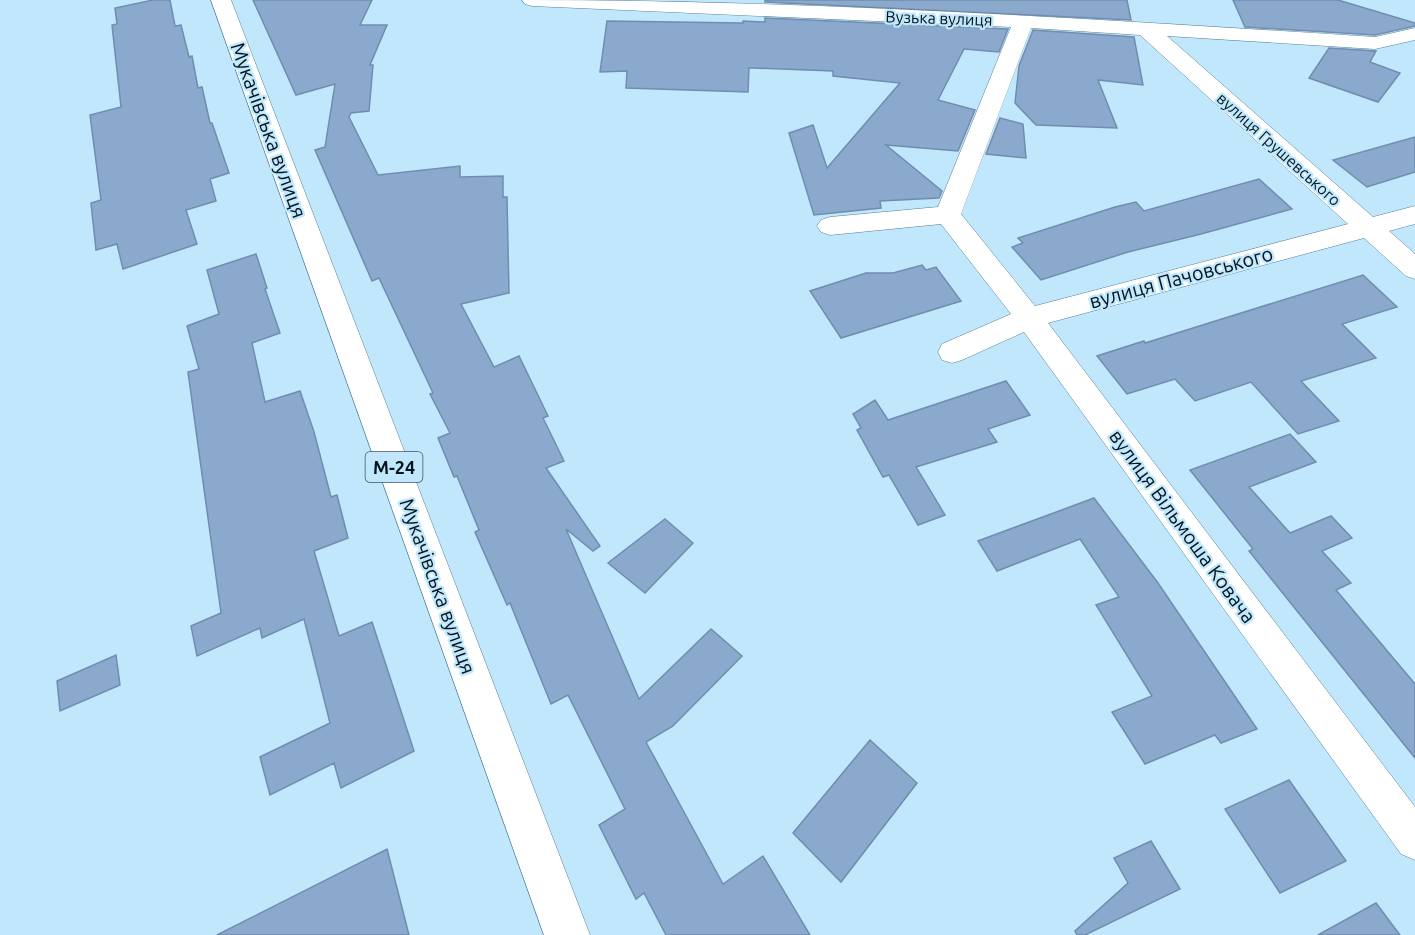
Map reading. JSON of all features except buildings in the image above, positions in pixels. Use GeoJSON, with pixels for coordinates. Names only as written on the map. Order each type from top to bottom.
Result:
{"type":"FeatureCollection","features":[{"type":"Feature","properties":{"kind":"highway","name":"Мукачівська вулиця"},"geometry":{"type":"LineString","coordinates":[[226,1],[567,935]]}},
{"type":"Feature","properties":{"kind":"street","name":"Вузька вулиця"},"geometry":{"type":"LineString","coordinates":[[532,0],[1023,21],[1375,43],[1415,34]]}},
{"type":"Feature","properties":{"kind":"street","name":"Вузька вулиця"},"geometry":{"type":"LineString","coordinates":[[948,215],[1023,21]]}},
{"type":"Feature","properties":{"kind":"street","name":"вулиця Грушевського"},"geometry":{"type":"LineString","coordinates":[[1145,28],[1415,269]]}},
{"type":"Feature","properties":{"kind":"street"},"geometry":{"type":"LineString","coordinates":[[830,226],[948,215]]}},
{"type":"Feature","properties":{"kind":"street","name":"вулиця Вільмоша Ковача"},"geometry":{"type":"LineString","coordinates":[[948,215],[1029,318],[1415,840]]}},
{"type":"Feature","properties":{"kind":"street","name":"вулиця Пачовського"},"geometry":{"type":"LineString","coordinates":[[952,352],[1029,318],[1415,215]]}}]}
